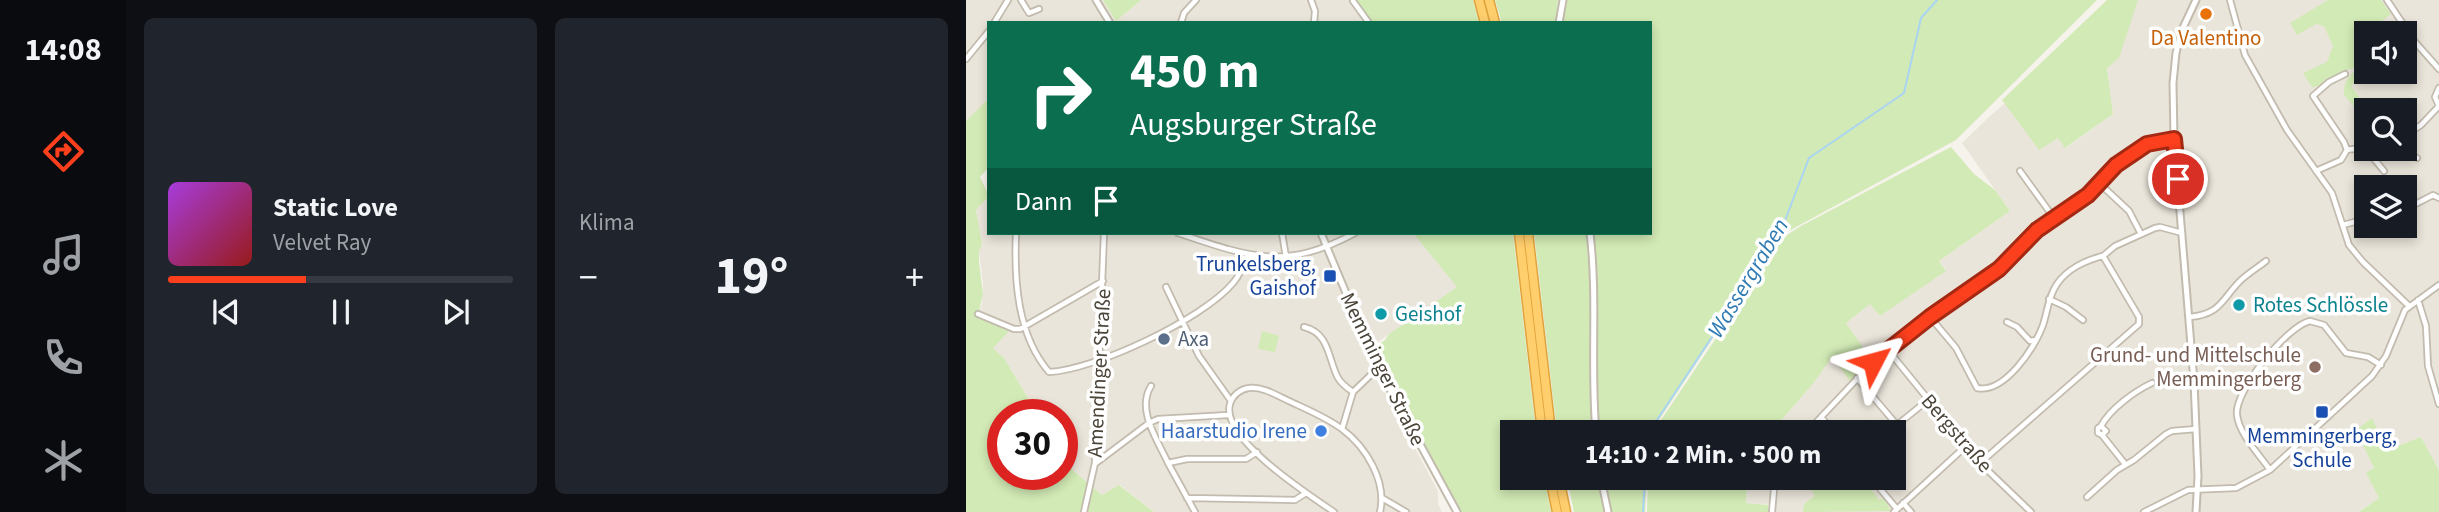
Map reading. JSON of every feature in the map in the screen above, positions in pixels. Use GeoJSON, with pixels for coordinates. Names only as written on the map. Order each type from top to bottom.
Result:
{"type":"FeatureCollection","features":[{"type":"Feature","properties":{"kind":"highway"},"geometry":{"type":"LineString","coordinates":[[1479,0],[1484,21]]}},
{"type":"Feature","properties":{"kind":"highway"},"geometry":{"type":"LineString","coordinates":[[1489,0],[1494,21]]}},
{"type":"Feature","properties":{"kind":"highway"},"geometry":{"type":"LineString","coordinates":[[1519,235],[1541,420]]}},
{"type":"Feature","properties":{"kind":"highway"},"geometry":{"type":"LineString","coordinates":[[1528,235],[1550,420]]}},
{"type":"Feature","properties":{"kind":"highway"},"geometry":{"type":"LineString","coordinates":[[1552,490],[1557,512]]}},
{"type":"Feature","properties":{"kind":"highway"},"geometry":{"type":"LineString","coordinates":[[1561,490],[1566,512]]}},
{"type":"Feature","properties":{"kind":"street"},"geometry":{"type":"LineString","coordinates":[[996,21],[1008,0]]}},
{"type":"Feature","properties":{"kind":"street"},"geometry":{"type":"LineString","coordinates":[[1021,0],[1029,13],[1039,9]]}},
{"type":"Feature","properties":{"kind":"street"},"geometry":{"type":"LineString","coordinates":[[1096,0],[1109,21]]}},
{"type":"Feature","properties":{"kind":"street"},"geometry":{"type":"LineString","coordinates":[[1182,21],[1184,13],[1196,0]]}},
{"type":"Feature","properties":{"kind":"street"},"geometry":{"type":"LineString","coordinates":[[1311,0],[1315,11],[1314,21]]}},
{"type":"Feature","properties":{"kind":"street"},"geometry":{"type":"LineString","coordinates":[[1559,21],[1563,0]]}},
{"type":"Feature","properties":{"kind":"street"},"geometry":{"type":"LineString","coordinates":[[2196,0],[2186,20],[2176,53],[2173,83],[2174,139],[2197,429],[2196,512]]}},
{"type":"Feature","properties":{"kind":"street"},"geometry":{"type":"LineString","coordinates":[[2230,0],[2245,55],[2287,130],[2332,193],[2346,238],[2353,251],[2409,306]]}},
{"type":"Feature","properties":{"kind":"street"},"geometry":{"type":"LineString","coordinates":[[2387,0],[2415,42],[2439,69]]}},
{"type":"Feature","properties":{"kind":"street"},"geometry":{"type":"LineString","coordinates":[[1353,1],[1368,21]]}},
{"type":"Feature","properties":{"kind":"street"},"geometry":{"type":"LineString","coordinates":[[966,59],[987,33]]}},
{"type":"Feature","properties":{"kind":"street"},"geometry":{"type":"LineString","coordinates":[[2346,74],[2329,82],[2313,96],[2347,150]]}},
{"type":"Feature","properties":{"kind":"street"},"geometry":{"type":"LineString","coordinates":[[2417,128],[2439,106],[2435,97],[2439,88]]}},
{"type":"Feature","properties":{"kind":"street"},"geometry":{"type":"LineString","coordinates":[[1818,420],[1857,378],[1888,350],[1999,269],[2037,230],[2086,197],[2108,172],[2143,146],[2174,139]]}},
{"type":"Feature","properties":{"kind":"street"},"geometry":{"type":"LineString","coordinates":[[2316,171],[2341,160],[2347,150],[2355,148],[2367,151],[2384,171]]}},
{"type":"Feature","properties":{"kind":"street"},"geometry":{"type":"LineString","coordinates":[[2020,171],[2054,218]]}},
{"type":"Feature","properties":{"kind":"street"},"geometry":{"type":"LineString","coordinates":[[2099,183],[2129,211],[2141,233]]}},
{"type":"Feature","properties":{"kind":"street"},"geometry":{"type":"LineString","coordinates":[[2417,203],[2433,195],[2439,198]]}},
{"type":"Feature","properties":{"kind":"street"},"geometry":{"type":"LineString","coordinates":[[2343,225],[2354,223]]}},
{"type":"Feature","properties":{"kind":"street"},"geometry":{"type":"LineString","coordinates":[[1930,317],[1956,348],[1972,382],[1977,388],[1985,390],[2013,371],[2036,339],[2043,326],[2049,299],[2063,276],[2141,233],[2160,227],[2182,233]]}},
{"type":"Feature","properties":{"kind":"street"},"geometry":{"type":"LineString","coordinates":[[1016,235],[1017,278],[1024,327],[1049,372],[1101,359],[1182,321],[1231,286],[1247,254]]}},
{"type":"Feature","properties":{"kind":"street","name":"Amendinger Straße"},"geometry":{"type":"LineString","coordinates":[[1084,512],[1095,463],[1104,235]]}},
{"type":"Feature","properties":{"kind":"street"},"geometry":{"type":"LineString","coordinates":[[1185,235],[1247,254],[1286,257],[1313,252],[1351,235]]}},
{"type":"Feature","properties":{"kind":"street"},"geometry":{"type":"LineString","coordinates":[[1282,235],[1286,257]]}},
{"type":"Feature","properties":{"kind":"street","name":"Memminger Straße"},"geometry":{"type":"LineString","coordinates":[[1322,235],[1378,368],[1457,512]]}},
{"type":"Feature","properties":{"kind":"street"},"geometry":{"type":"LineString","coordinates":[[1590,235],[1595,287],[1593,372],[1596,420]]}},
{"type":"Feature","properties":{"kind":"street"},"geometry":{"type":"LineString","coordinates":[[1980,463],[2139,324],[2139,317],[2103,256]]}},
{"type":"Feature","properties":{"kind":"street"},"geometry":{"type":"LineString","coordinates":[[2190,317],[2205,315],[2215,310],[2241,281],[2266,261]]}},
{"type":"Feature","properties":{"kind":"street"},"geometry":{"type":"LineString","coordinates":[[978,314],[1014,329],[1024,327],[1103,281]]}},
{"type":"Feature","properties":{"kind":"street"},"geometry":{"type":"LineString","coordinates":[[2144,512],[2188,490],[2236,488],[2270,470],[2363,386],[2381,365],[2390,349],[2403,313],[2439,285]]}},
{"type":"Feature","properties":{"kind":"street"},"geometry":{"type":"LineString","coordinates":[[1166,287],[1199,356],[1231,401]]}},
{"type":"Feature","properties":{"kind":"street"},"geometry":{"type":"LineString","coordinates":[[2049,299],[2066,307],[2083,320]]}},
{"type":"Feature","properties":{"kind":"street"},"geometry":{"type":"LineString","coordinates":[[2418,300],[2426,326],[2428,366],[2439,404]]}},
{"type":"Feature","properties":{"kind":"street"},"geometry":{"type":"LineString","coordinates":[[2007,322],[2017,327],[2030,341],[2036,339]]}},
{"type":"Feature","properties":{"kind":"street"},"geometry":{"type":"LineString","coordinates":[[2270,470],[2242,429],[2237,419],[2237,408],[2239,398],[2260,364],[2282,341],[2304,322],[2318,322],[2324,325],[2346,354],[2368,356],[2381,365]]}},
{"type":"Feature","properties":{"kind":"street"},"geometry":{"type":"LineString","coordinates":[[1304,327],[1320,335],[1330,353],[1337,377],[1353,392]]}},
{"type":"Feature","properties":{"kind":"street","name":"Bergstraße"},"geometry":{"type":"LineString","coordinates":[[1888,350],[1980,463],[2030,511]]}},
{"type":"Feature","properties":{"kind":"street"},"geometry":{"type":"LineString","coordinates":[[1342,429],[1353,392],[1378,368]]}},
{"type":"Feature","properties":{"kind":"street"},"geometry":{"type":"LineString","coordinates":[[1857,378],[1897,425],[1928,400]]}},
{"type":"Feature","properties":{"kind":"street"},"geometry":{"type":"LineString","coordinates":[[2125,464],[2102,435],[2106,431],[2101,426],[2118,407],[2152,383]]}},
{"type":"Feature","properties":{"kind":"street"},"geometry":{"type":"LineString","coordinates":[[1151,386],[1148,390],[1146,414],[1149,423],[1195,512]]}},
{"type":"Feature","properties":{"kind":"street"},"geometry":{"type":"LineString","coordinates":[[1334,512],[1306,493],[1257,452],[1235,429],[1228,415],[1231,401],[1243,389],[1257,388],[1296,404],[1342,429],[1368,456],[1382,498],[1380,512]]}},
{"type":"Feature","properties":{"kind":"street"},"geometry":{"type":"LineString","coordinates":[[1095,463],[1158,419],[1228,415]]}},
{"type":"Feature","properties":{"kind":"street"},"geometry":{"type":"LineString","coordinates":[[2087,498],[2125,464],[2169,432],[2197,429]]}},
{"type":"Feature","properties":{"kind":"street"},"geometry":{"type":"LineString","coordinates":[[1880,490],[1895,511],[1966,446]]}},
{"type":"Feature","properties":{"kind":"street"},"geometry":{"type":"LineString","coordinates":[[1168,463],[1187,459],[1247,459],[1257,452]]}},
{"type":"Feature","properties":{"kind":"street"},"geometry":{"type":"LineString","coordinates":[[1603,490],[1608,512]]}},
{"type":"Feature","properties":{"kind":"street"},"geometry":{"type":"LineString","coordinates":[[1772,512],[1774,490]]}},
{"type":"Feature","properties":{"kind":"street"},"geometry":{"type":"LineString","coordinates":[[1187,498],[1295,500],[1306,493]]}},
{"type":"Feature","properties":{"kind":"street"},"geometry":{"type":"LineString","coordinates":[[1382,498],[1400,506],[1406,512]]}},
{"type":"Feature","properties":{"kind":"street"},"geometry":{"type":"LineString","coordinates":[[1903,503],[1911,512]]}},
{"type":"Feature","properties":{"kind":"shaded area"},"geometry":{"type":"Polygon","coordinates":[[[966,0],[1103,0],[1116,21],[987,21],[987,100],[966,121],[966,0]]]}},
{"type":"Feature","properties":{"kind":"shaded area"},"geometry":{"type":"Polygon","coordinates":[[[1141,0],[1354,0],[1372,21],[1116,21],[1141,0]]]}},
{"type":"Feature","properties":{"kind":"shaded area"},"geometry":{"type":"Polygon","coordinates":[[[2138,0],[2439,0],[2439,470],[2421,437],[2390,449],[2386,447],[2372,460],[2379,498],[2359,512],[1774,512],[1774,505],[1746,503],[1747,490],[1906,490],[1906,420],[1781,420],[1812,385],[1832,356],[1845,324],[1870,304],[1880,316],[1946,270],[1939,261],[2010,211],[1962,143],[1989,117],[2005,103],[2039,149],[2058,138],[2066,148],[2113,114],[2107,67],[2138,0]]]}},
{"type":"Feature","properties":{"kind":"shaded area"},"geometry":{"type":"Polygon","coordinates":[[[987,198],[987,235],[1415,235],[1458,287],[1363,352],[1438,491],[1438,504],[1442,512],[1154,512],[1120,485],[1102,495],[1078,475],[1078,399],[1028,399],[1004,358],[993,348],[986,320],[979,311],[983,284],[979,251],[982,244],[976,210],[987,198]]]}},
{"type":"Feature","properties":{"kind":"green space"},"geometry":{"type":"Polygon","coordinates":[[[1103,0],[1141,0],[1116,21],[1103,0]]]}},
{"type":"Feature","properties":{"kind":"green space"},"geometry":{"type":"Polygon","coordinates":[[[1354,0],[1473,0],[1478,21],[1372,21],[1354,0]]]}},
{"type":"Feature","properties":{"kind":"green space"},"geometry":{"type":"Polygon","coordinates":[[[1495,0],[1558,0],[1555,21],[1501,21],[1495,0]]]}},
{"type":"Feature","properties":{"kind":"green space"},"geometry":{"type":"Polygon","coordinates":[[[1567,0],[2097,0],[1956,140],[1785,233],[1659,420],[1600,420],[1597,283],[1593,235],[1652,235],[1652,21],[1563,21],[1567,0]]]}},
{"type":"Feature","properties":{"kind":"green space"},"geometry":{"type":"Polygon","coordinates":[[[2107,0],[2138,0],[2119,58],[2107,68],[2113,114],[2065,148],[2058,138],[2039,150],[2002,100],[2107,0]]]}},
{"type":"Feature","properties":{"kind":"green space"},"geometry":{"type":"Polygon","coordinates":[[[2328,0],[2381,0],[2391,14],[2382,21],[2354,21],[2354,68],[2312,87],[2303,73],[2327,62],[2333,46],[2324,26],[2316,24],[2297,35],[2290,23],[2328,0]]]}},
{"type":"Feature","properties":{"kind":"green space"},"geometry":{"type":"Polygon","coordinates":[[[2354,72],[2354,82],[2351,86],[2360,98],[2354,98],[2354,106],[2344,95],[2349,78],[2354,72]]]}},
{"type":"Feature","properties":{"kind":"green space"},"geometry":{"type":"Polygon","coordinates":[[[987,100],[987,169],[980,177],[987,198],[976,210],[982,244],[979,262],[983,294],[979,311],[986,320],[1009,331],[993,348],[1004,358],[1028,399],[987,399],[987,490],[1078,490],[1078,475],[1102,495],[1119,485],[1154,512],[966,512],[966,121],[987,100]]]}},
{"type":"Feature","properties":{"kind":"green space"},"geometry":{"type":"Polygon","coordinates":[[[1951,147],[1974,174],[1995,190],[2010,211],[1939,261],[1946,271],[1880,316],[1870,304],[1846,323],[1871,359],[1850,381],[1832,357],[1781,420],[1661,420],[1784,237],[1951,147]]]}},
{"type":"Feature","properties":{"kind":"green space"},"geometry":{"type":"Polygon","coordinates":[[[1415,235],[1513,235],[1535,420],[1500,420],[1500,490],[1546,490],[1551,512],[1461,512],[1376,355],[1377,346],[1389,334],[1457,287],[1415,235]]]}},
{"type":"Feature","properties":{"kind":"green space"},"geometry":{"type":"Polygon","coordinates":[[[1534,235],[1586,235],[1591,298],[1589,359],[1592,420],[1556,420],[1534,235]]]}},
{"type":"Feature","properties":{"kind":"green space"},"geometry":{"type":"Polygon","coordinates":[[[1262,331],[1279,336],[1275,352],[1258,349],[1262,331]]]}},
{"type":"Feature","properties":{"kind":"green space"},"geometry":{"type":"Polygon","coordinates":[[[2372,418],[2386,447],[2390,449],[2421,437],[2439,470],[2439,512],[2359,512],[2379,498],[2366,473],[2374,468],[2356,430],[2372,418]]]}},
{"type":"Feature","properties":{"kind":"green space"},"geometry":{"type":"Polygon","coordinates":[[[1569,490],[1600,490],[1605,512],[1574,512],[1569,490]]]}},
{"type":"Feature","properties":{"kind":"green space"},"geometry":{"type":"Polygon","coordinates":[[[1606,490],[1646,490],[1645,512],[1611,512],[1606,490]]]}},
{"type":"Feature","properties":{"kind":"green space"},"geometry":{"type":"Polygon","coordinates":[[[1648,490],[1747,490],[1746,503],[1768,505],[1768,512],[1647,512],[1648,490]]]}},
{"type":"Feature","properties":{"kind":"green space"},"geometry":{"type":"Polygon","coordinates":[[[1811,490],[1872,490],[1879,500],[1884,498],[1891,511],[1803,512],[1804,504],[1815,496],[1811,490]]]}},
{"type":"Feature","properties":{"kind":"waterway","name":"Wassergraben"},"geometry":{"type":"LineString","coordinates":[[1657,420],[1779,236],[1809,158],[1904,93],[1921,18],[1937,0]]}},
{"type":"Feature","properties":{"kind":"waterway","name":"Wassergraben"},"geometry":{"type":"LineString","coordinates":[[1643,512],[1644,490]]}},
{"type":"Feature","properties":{"kind":"place","name":"Da Valentino"},"geometry":{"type":"Point","coordinates":[2206,14]}},
{"type":"Feature","properties":{"kind":"place","name":"Trunkelsberg, Gaishof"},"geometry":{"type":"Point","coordinates":[1330,276]}},
{"type":"Feature","properties":{"kind":"place","name":"Rotes Schlössle"},"geometry":{"type":"Point","coordinates":[2239,305]}},
{"type":"Feature","properties":{"kind":"place","name":"Geishof"},"geometry":{"type":"Point","coordinates":[1381,314]}},
{"type":"Feature","properties":{"kind":"place","name":"Axa"},"geometry":{"type":"Point","coordinates":[1164,339]}},
{"type":"Feature","properties":{"kind":"place","name":"Grund- und Mittelschule Memmingerberg"},"geometry":{"type":"Point","coordinates":[2315,367]}},
{"type":"Feature","properties":{"kind":"place","name":"Memmingerberg, Schule"},"geometry":{"type":"Point","coordinates":[2322,412]}},
{"type":"Feature","properties":{"kind":"place","name":"Haarstudio Irene"},"geometry":{"type":"Point","coordinates":[1321,431]}},
{"type":"Feature","properties":{"kind":"route"},"geometry":{"type":"LineString","coordinates":[[1873,362],[1930,317],[1999,269],[2037,230],[2086,197],[2108,172],[2143,146],[2174,139],[2178,179]]}}]}
